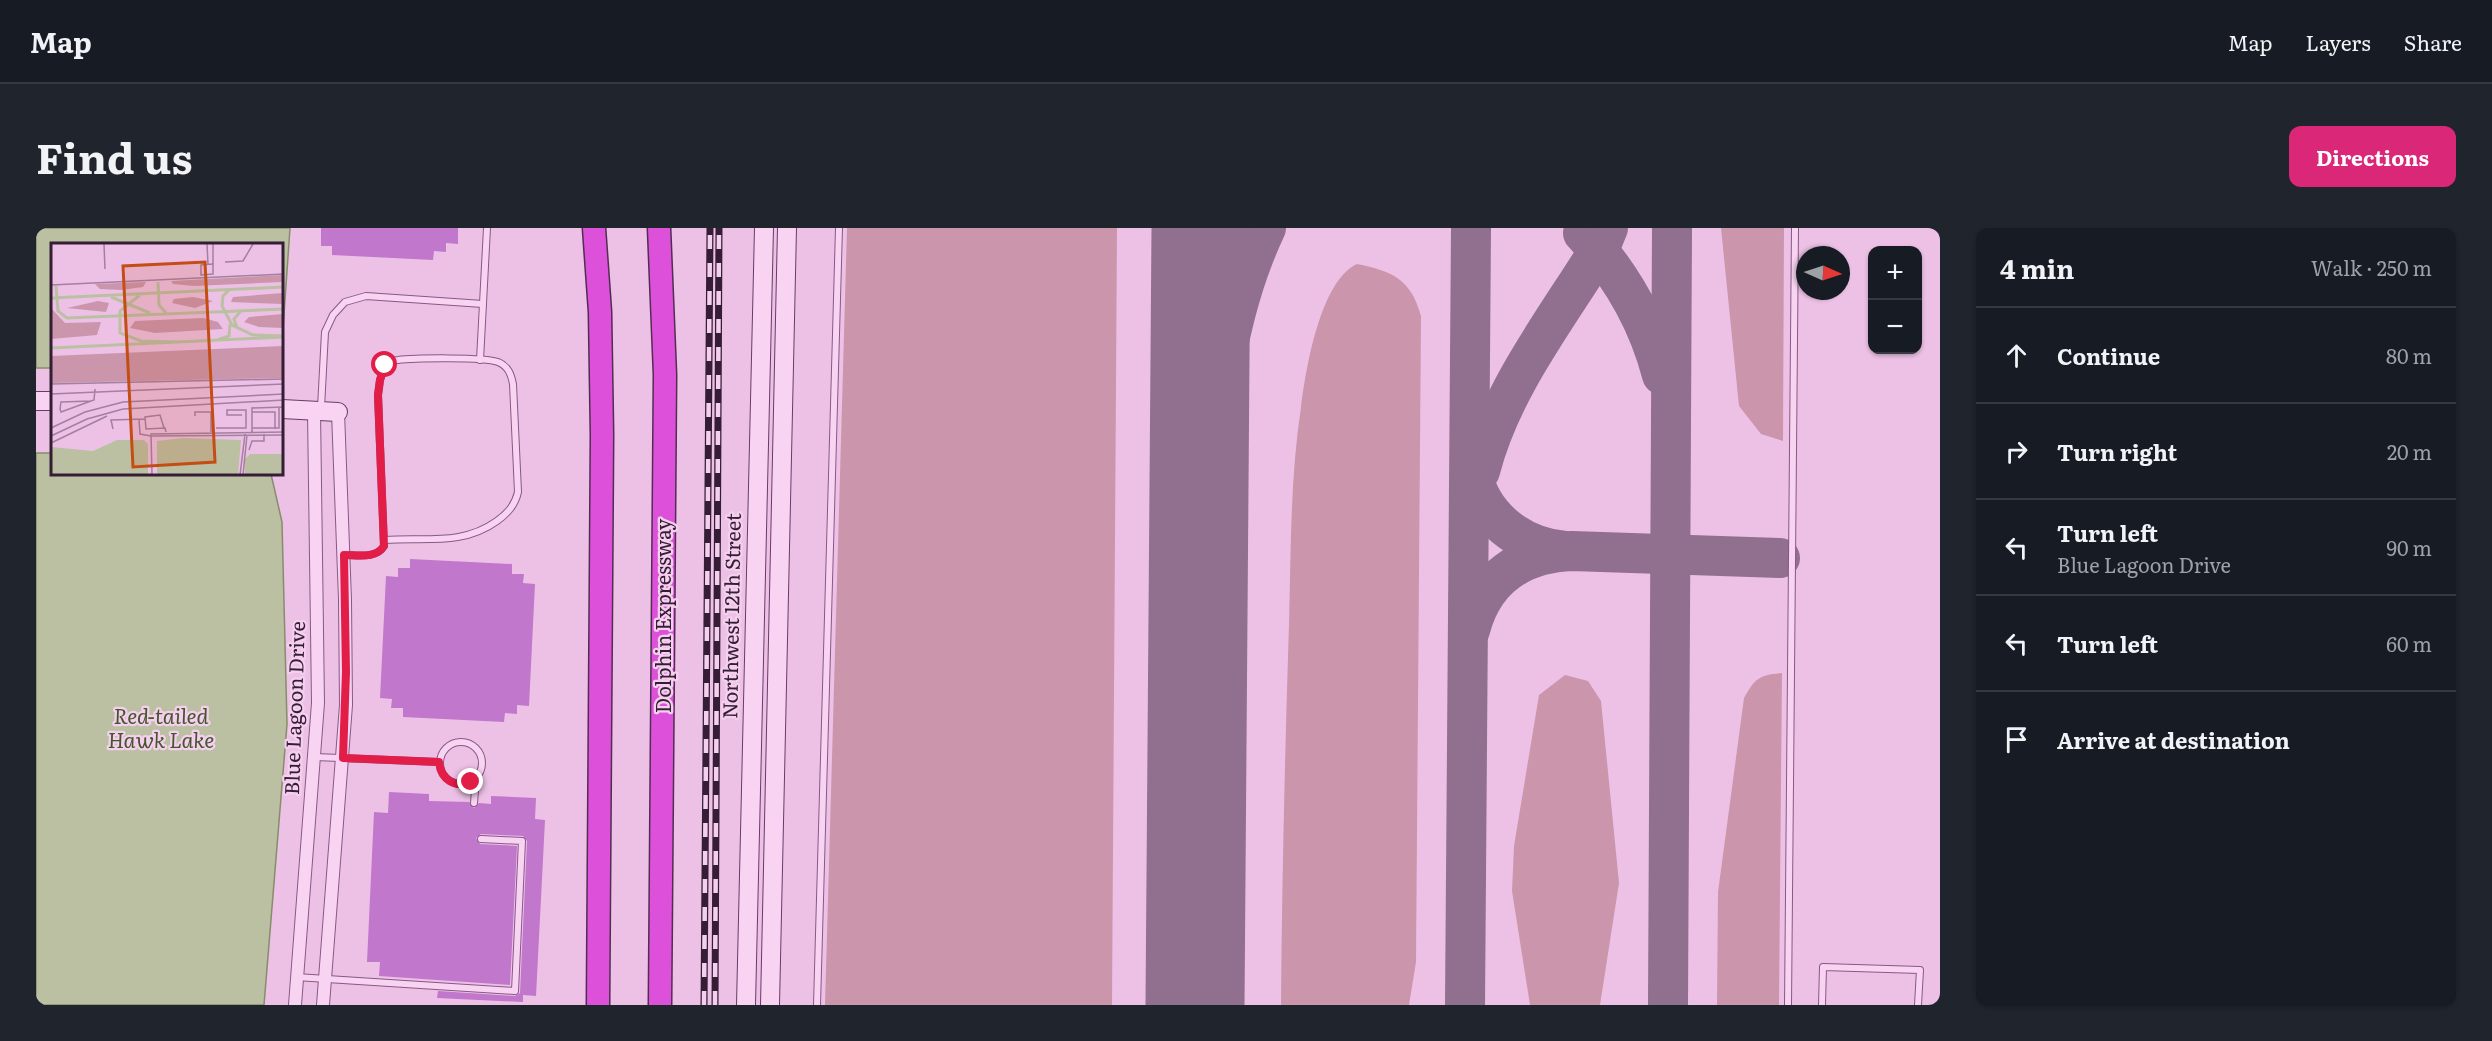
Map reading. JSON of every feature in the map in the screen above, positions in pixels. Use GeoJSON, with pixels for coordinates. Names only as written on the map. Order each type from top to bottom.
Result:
{"type":"FeatureCollection","features":[{"type":"Feature","properties":{"kind":"highway"},"geometry":{"type":"LineString","coordinates":[[594,228],[600,312],[602,425],[598,1005]]}},
{"type":"Feature","properties":{"kind":"highway","name":"Dolphin Expressway"},"geometry":{"type":"LineString","coordinates":[[659,228],[665,320],[660,1005]]}},
{"type":"Feature","properties":{"kind":"main road","name":"Northwest 12th Street"},"geometry":{"type":"LineString","coordinates":[[746,1005],[764,228]]}},
{"type":"Feature","properties":{"kind":"main road"},"geometry":{"type":"LineString","coordinates":[[770,1005],[787,228]]}},
{"type":"Feature","properties":{"kind":"main road"},"geometry":{"type":"LineString","coordinates":[[284,409],[324,412]]}},
{"type":"Feature","properties":{"kind":"street"},"geometry":{"type":"LineString","coordinates":[[323,1005],[343,758],[346,672],[344,555],[324,412]]}},
{"type":"Feature","properties":{"kind":"street","name":"Blue Lagoon Drive"},"geometry":{"type":"LineString","coordinates":[[295,1005],[315,757],[324,412]]}},
{"type":"Feature","properties":{"kind":"lane"},"geometry":{"type":"LineString","coordinates":[[480,360],[487,228]]}},
{"type":"Feature","properties":{"kind":"lane"},"geometry":{"type":"LineString","coordinates":[[816,1005],[839,228]]}},
{"type":"Feature","properties":{"kind":"lane"},"geometry":{"type":"LineString","coordinates":[[1788,1005],[1795,228]]}},
{"type":"Feature","properties":{"kind":"lane"},"geometry":{"type":"LineString","coordinates":[[324,412],[325,332],[333,315],[345,302],[366,296],[483,304]]}},
{"type":"Feature","properties":{"kind":"lane"},"geometry":{"type":"LineString","coordinates":[[344,555],[378,553],[384,546],[378,395],[382,371],[390,362],[396,360],[480,360],[504,365],[512,377],[518,492],[513,507],[491,525],[466,537],[385,540]]}},
{"type":"Feature","properties":{"kind":"lane"},"geometry":{"type":"LineString","coordinates":[[469,743],[475,746],[482,758],[480,772],[476,778],[465,784],[452,783],[442,774],[439,762],[444,749],[449,744],[469,743]]}},
{"type":"Feature","properties":{"kind":"lane"},"geometry":{"type":"LineString","coordinates":[[315,757],[439,762]]}},
{"type":"Feature","properties":{"kind":"lane"},"geometry":{"type":"LineString","coordinates":[[474,803],[476,778]]}},
{"type":"Feature","properties":{"kind":"lane"},"geometry":{"type":"LineString","coordinates":[[296,977],[515,991],[522,841],[481,839]]}},
{"type":"Feature","properties":{"kind":"lane"},"geometry":{"type":"LineString","coordinates":[[1822,1005],[1823,967],[1920,970],[1918,1005]]}},
{"type":"Feature","properties":{"kind":"shaded area"},"geometry":{"type":"Polygon","coordinates":[[[847,228],[1117,228],[1112,1005],[825,1005],[847,228]]]}},
{"type":"Feature","properties":{"kind":"shaded area"},"geometry":{"type":"Polygon","coordinates":[[[1721,228],[1784,228],[1783,441],[1761,434],[1739,406],[1721,228]]]}},
{"type":"Feature","properties":{"kind":"shaded area"},"geometry":{"type":"Polygon","coordinates":[[[1357,264],[1390,274],[1406,285],[1417,303],[1421,316],[1416,962],[1409,1005],[1281,1005],[1291,543],[1297,434],[1311,350],[1324,307],[1333,288],[1344,273],[1357,264]]]}},
{"type":"Feature","properties":{"kind":"shaded area"},"geometry":{"type":"Polygon","coordinates":[[[1782,673],[1779,1005],[1717,1005],[1718,892],[1744,698],[1751,686],[1759,679],[1782,673]]]}},
{"type":"Feature","properties":{"kind":"shaded area"},"geometry":{"type":"Polygon","coordinates":[[[1565,675],[1588,681],[1601,701],[1619,883],[1600,1005],[1530,1005],[1512,891],[1514,846],[1539,695],[1565,675]]]}},
{"type":"Feature","properties":{"kind":"water"},"geometry":{"type":"Polygon","coordinates":[[[36,228],[290,228],[284,314],[284,243],[51,243],[51,368],[36,368],[36,228]]]}},
{"type":"Feature","properties":{"kind":"water","name":"Red-tailed Hawk Lake"},"geometry":{"type":"Polygon","coordinates":[[[36,453],[51,453],[51,476],[271,476],[282,522],[287,724],[264,1005],[36,1005],[36,453]]]}},
{"type":"Feature","properties":{"kind":"building"},"geometry":{"type":"Polygon","coordinates":[[[321,228],[458,228],[458,244],[446,243],[446,252],[434,251],[433,260],[332,255],[332,246],[321,246],[321,228]]]}},
{"type":"Feature","properties":{"kind":"building"},"geometry":{"type":"Polygon","coordinates":[[[410,559],[512,564],[512,574],[524,574],[523,583],[535,584],[529,706],[517,705],[517,714],[505,713],[504,722],[403,717],[403,708],[391,708],[392,699],[380,698],[386,576],[398,577],[398,568],[410,568],[410,559]]]}},
{"type":"Feature","properties":{"kind":"building"},"geometry":{"type":"Polygon","coordinates":[[[389,792],[429,794],[429,801],[469,802],[474,808],[479,803],[491,804],[491,796],[536,798],[535,819],[545,820],[536,996],[523,995],[523,1002],[437,998],[438,991],[515,996],[520,993],[527,841],[523,836],[481,834],[476,838],[480,844],[517,846],[510,985],[379,976],[380,962],[367,962],[374,812],[388,813],[389,792]]]}},
{"type":"Feature","properties":{"kind":"taxiway"},"geometry":{"type":"LineString","coordinates":[[1197,708],[1216,423],[1238,303],[1266,228]]}},
{"type":"Feature","properties":{"kind":"taxiway"},"geometry":{"type":"LineString","coordinates":[[1465,1005],[1471,228]]}},
{"type":"Feature","properties":{"kind":"taxiway"},"geometry":{"type":"LineString","coordinates":[[1480,471],[1489,441],[1515,384],[1599,250],[1608,228]]}},
{"type":"Feature","properties":{"kind":"taxiway"},"geometry":{"type":"LineString","coordinates":[[1668,1005],[1672,228]]}},
{"type":"Feature","properties":{"kind":"taxiway"},"geometry":{"type":"LineString","coordinates":[[1583,233],[1621,281],[1641,317],[1662,375]]}},
{"type":"Feature","properties":{"kind":"taxiway"},"geometry":{"type":"LineString","coordinates":[[1472,472],[1484,503],[1505,527],[1533,543],[1565,551]]}},
{"type":"Feature","properties":{"kind":"taxiway"},"geometry":{"type":"LineString","coordinates":[[1470,630],[1484,596],[1494,583],[1520,563],[1553,553],[1572,551],[1780,558]]}},
{"type":"Feature","properties":{"kind":"runway"},"geometry":{"type":"LineString","coordinates":[[1195,1005],[1201,228]]}},
{"type":"Feature","properties":{"kind":"railway"},"geometry":{"type":"LineString","coordinates":[[704,1005],[710,228]]}},
{"type":"Feature","properties":{"kind":"railway"},"geometry":{"type":"LineString","coordinates":[[715,1005],[719,228]]}},
{"type":"Feature","properties":{"kind":"route"},"geometry":{"type":"LineString","coordinates":[[385,365],[378,395],[384,546],[378,553],[371,555],[344,555],[346,705],[343,758],[439,762],[442,774],[452,783],[471,782]]}}]}
